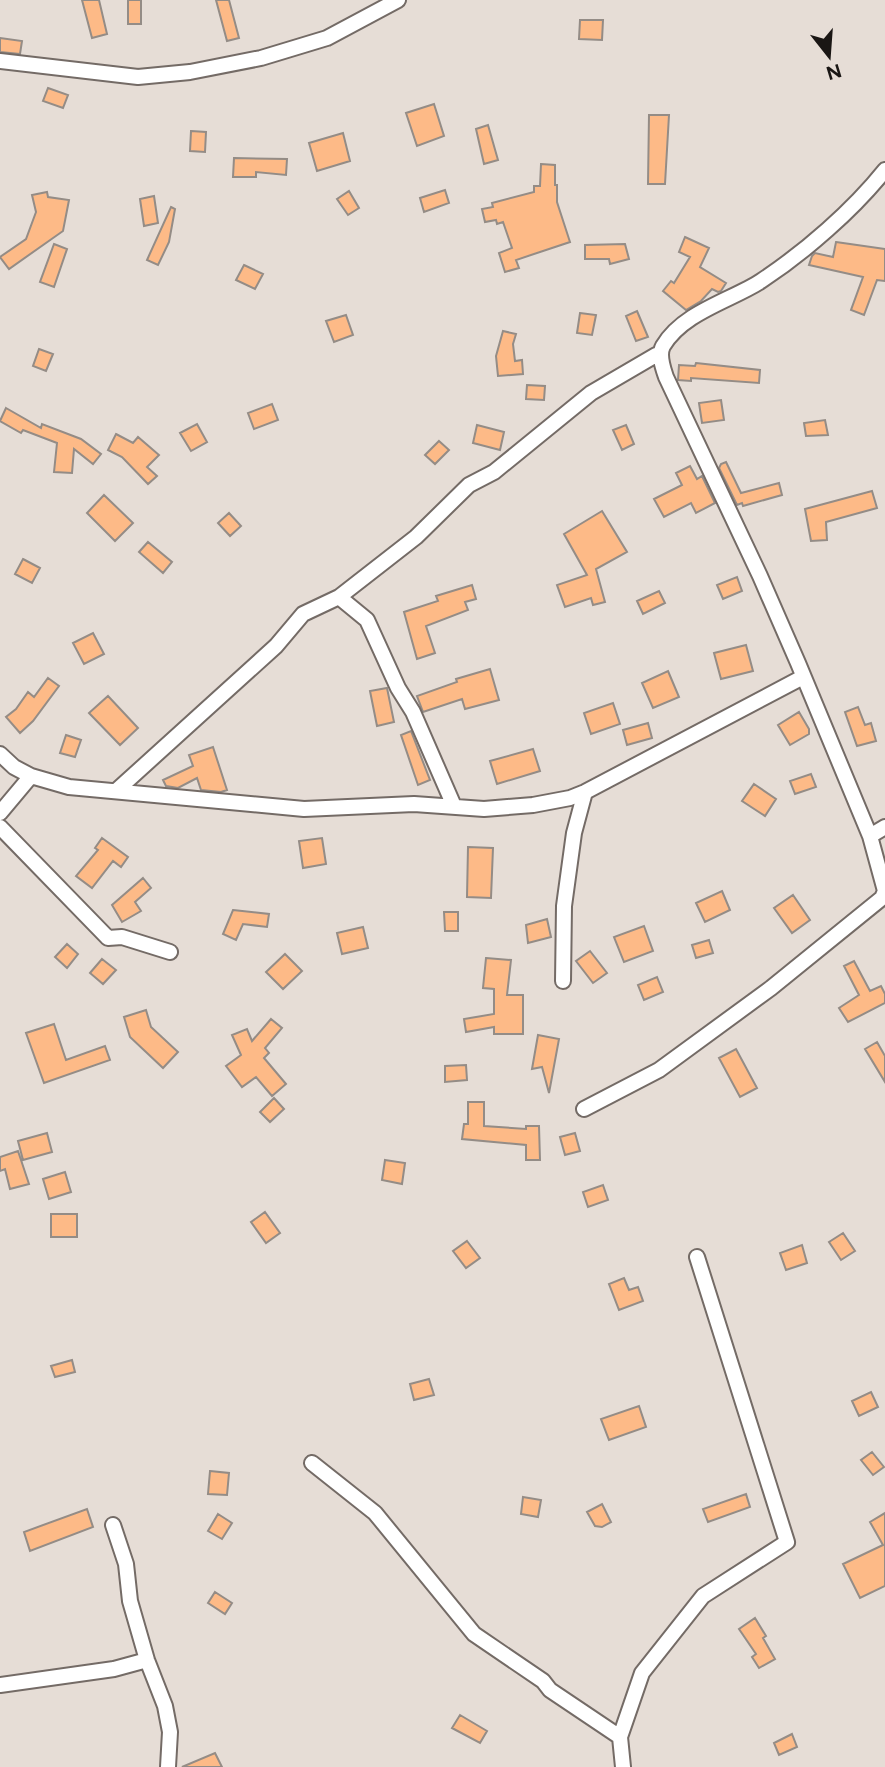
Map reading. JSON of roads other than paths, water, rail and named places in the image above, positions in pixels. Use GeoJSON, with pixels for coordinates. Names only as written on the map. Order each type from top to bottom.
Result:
{"type":"FeatureCollection","features":[{"type":"Feature","properties":{"kind":"street"},"geometry":{"type":"LineString","coordinates":[[0,61],[138,77],[190,72],[261,58],[327,38],[398,0]]}},
{"type":"Feature","properties":{"kind":"street"},"geometry":{"type":"LineString","coordinates":[[584,1109],[659,1070],[804,962],[882,898],[885,891],[870,836],[760,576],[666,377],[661,355],[662,347],[677,331],[710,305],[760,282],[867,192],[885,170]]}},
{"type":"Feature","properties":{"kind":"street"},"geometry":{"type":"LineString","coordinates":[[116,791],[276,646],[303,614],[339,597],[416,537],[469,485],[495,472],[591,393],[656,355],[661,355]]}},
{"type":"Feature","properties":{"kind":"street"},"geometry":{"type":"LineString","coordinates":[[339,597],[367,620],[398,688],[413,712],[454,806]]}},
{"type":"Feature","properties":{"kind":"street"},"geometry":{"type":"LineString","coordinates":[[0,754],[14,767],[31,776],[69,787],[304,809],[414,804],[484,809],[533,805],[570,798],[584,792],[803,677]]}},
{"type":"Feature","properties":{"kind":"street"},"geometry":{"type":"LineString","coordinates":[[0,813],[31,776]]}},
{"type":"Feature","properties":{"kind":"street"},"geometry":{"type":"LineString","coordinates":[[564,981],[564,906],[574,833],[584,792]]}},
{"type":"Feature","properties":{"kind":"street"},"geometry":{"type":"LineString","coordinates":[[0,827],[108,938],[122,937],[170,952]]}},
{"type":"Feature","properties":{"kind":"street"},"geometry":{"type":"LineString","coordinates":[[870,836],[885,827]]}},
{"type":"Feature","properties":{"kind":"street"},"geometry":{"type":"LineString","coordinates":[[622,1767],[620,1737],[642,1673],[703,1596],[787,1542],[698,1257]]}},
{"type":"Feature","properties":{"kind":"street"},"geometry":{"type":"LineString","coordinates":[[312,1463],[375,1513],[474,1634],[620,1737]]}},
{"type":"Feature","properties":{"kind":"street"},"geometry":{"type":"LineString","coordinates":[[113,1525],[123,1553],[131,1601],[147,1660],[165,1706],[170,1732],[168,1767]]}},
{"type":"Feature","properties":{"kind":"street"},"geometry":{"type":"LineString","coordinates":[[0,1685],[114,1669],[147,1660]]}}]}
